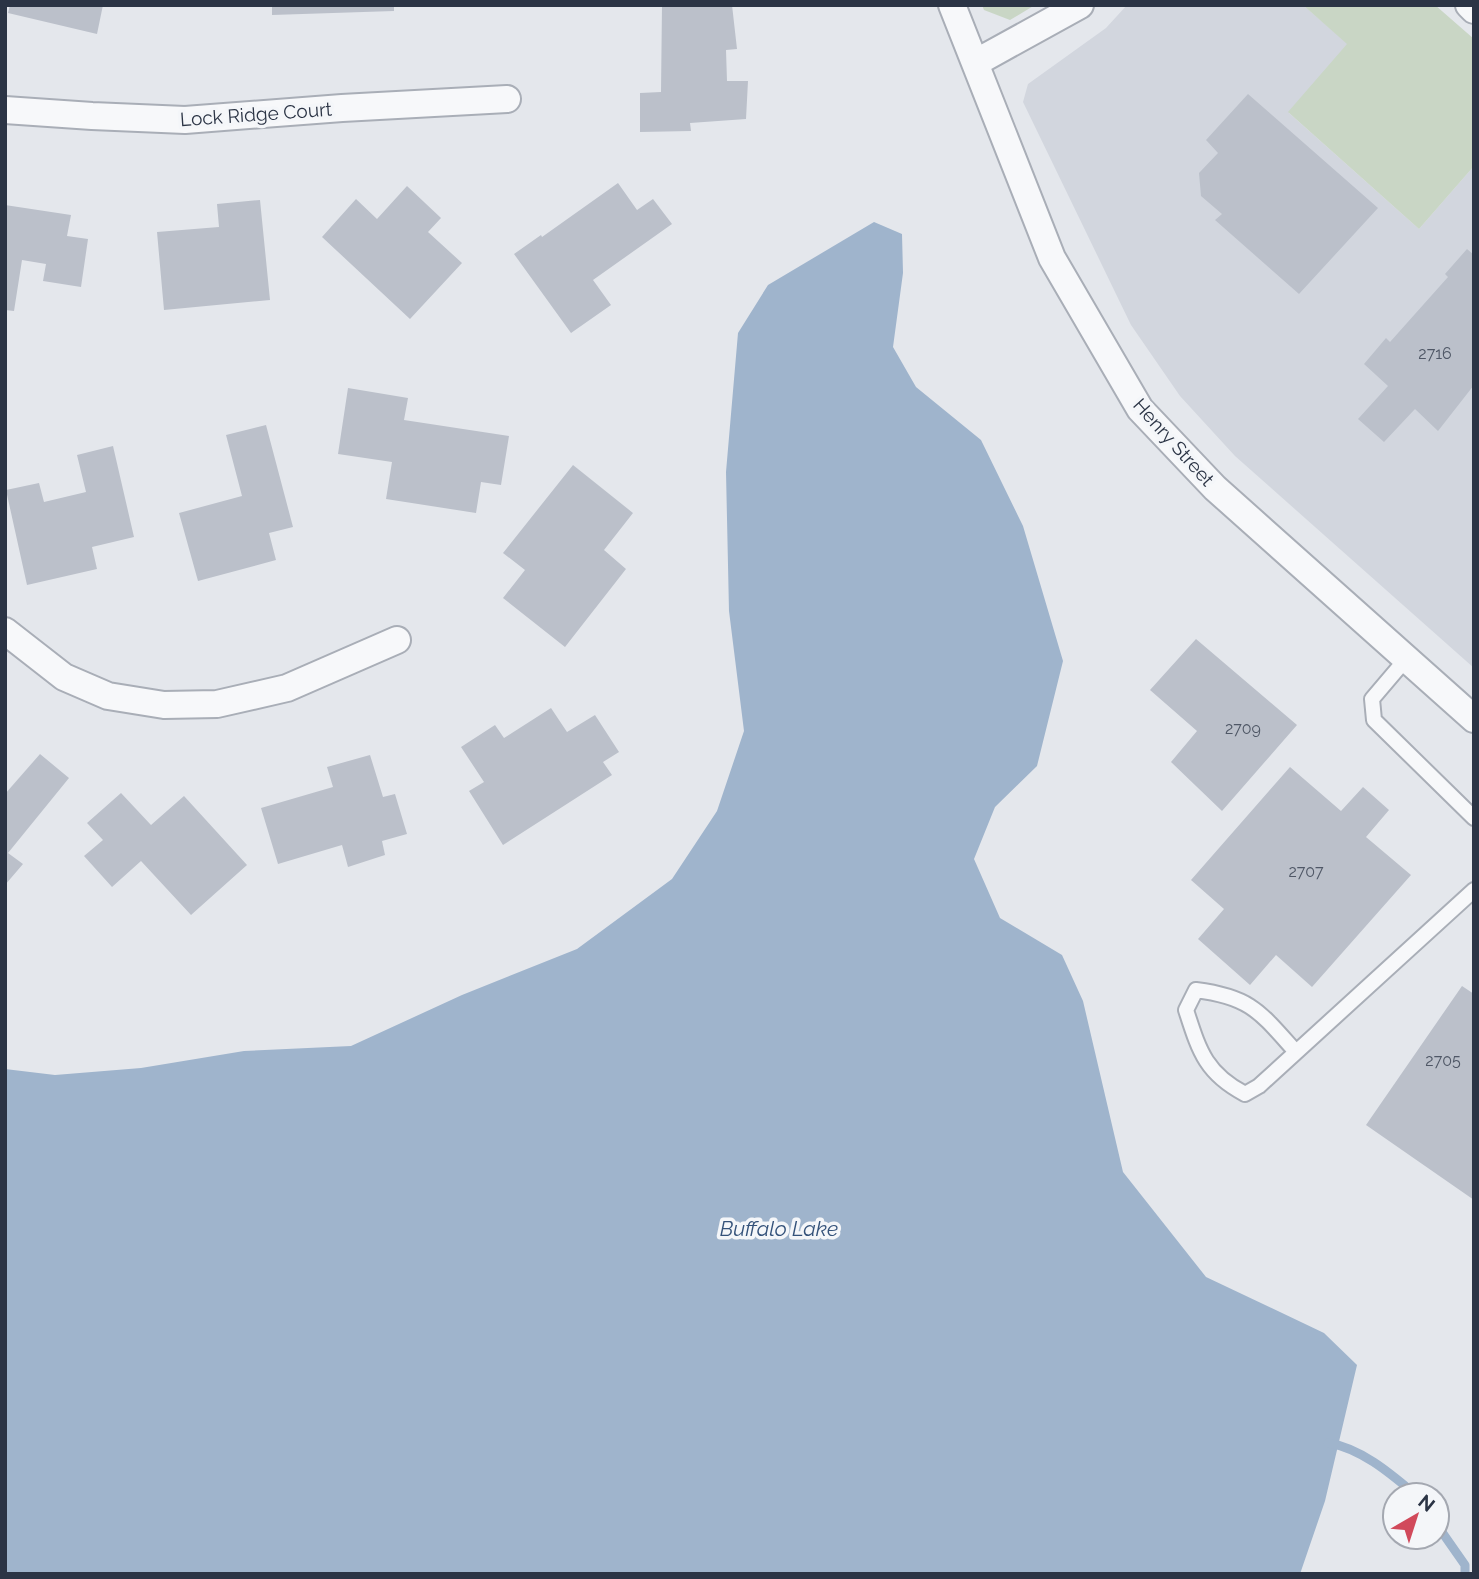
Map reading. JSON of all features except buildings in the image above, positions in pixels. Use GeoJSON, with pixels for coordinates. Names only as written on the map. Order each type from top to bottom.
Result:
{"type":"FeatureCollection","features":[{"type":"Feature","properties":{"kind":"street","name":"Henry Street"},"geometry":{"type":"LineString","coordinates":[[951,5],[1052,258],[1140,410],[1215,488],[1474,719]]}},
{"type":"Feature","properties":{"kind":"street"},"geometry":{"type":"LineString","coordinates":[[975,63],[1080,5]]}},
{"type":"Feature","properties":{"kind":"street"},"geometry":{"type":"LineString","coordinates":[[1469,5],[1474,10]]}},
{"type":"Feature","properties":{"kind":"street","name":"Lock Ridge Court"},"geometry":{"type":"LineString","coordinates":[[5,110],[185,120],[342,107],[507,99]]}},
{"type":"Feature","properties":{"kind":"street"},"geometry":{"type":"LineString","coordinates":[[5,631],[64,677],[108,696],[164,705],[217,704],[287,688],[397,640]]}},
{"type":"Feature","properties":{"kind":"lane"},"geometry":{"type":"LineString","coordinates":[[1406,659],[1371,699],[1374,720],[1474,818]]}},
{"type":"Feature","properties":{"kind":"lane"},"geometry":{"type":"LineString","coordinates":[[1296,1052],[1257,1009],[1224,993],[1196,990],[1185,1010],[1201,1055],[1225,1084],[1245,1094],[1259,1086],[1474,890]]}},
{"type":"Feature","properties":{"kind":"shaded area"},"geometry":{"type":"Polygon","coordinates":[[[1127,5],[1303,5],[1348,44],[1289,113],[1419,229],[1474,166],[1474,668],[1235,456],[1180,396],[1131,325],[1023,102],[1028,84],[1106,28],[1127,5]]]}},
{"type":"Feature","properties":{"kind":"green space"},"geometry":{"type":"Polygon","coordinates":[[[982,5],[1035,5],[1010,20],[984,10],[982,5]]]}},
{"type":"Feature","properties":{"kind":"green space"},"geometry":{"type":"Polygon","coordinates":[[[1303,5],[1435,5],[1474,39],[1474,166],[1419,229],[1288,112],[1347,44],[1303,5]]]}},
{"type":"Feature","properties":{"kind":"water","name":"Buffalo Lake"},"geometry":{"type":"Polygon","coordinates":[[[874,222],[902,234],[903,273],[893,347],[916,387],[981,440],[1023,526],[1063,661],[1037,766],[995,807],[974,859],[1000,918],[1062,955],[1083,1001],[1123,1172],[1206,1277],[1324,1333],[1357,1365],[1325,1501],[1300,1574],[5,1574],[5,1069],[55,1075],[141,1068],[244,1051],[351,1046],[462,995],[577,949],[672,879],[717,811],[744,731],[729,611],[726,472],[738,333],[768,285],[874,222]]]}},
{"type":"Feature","properties":{"kind":"waterway"},"geometry":{"type":"LineString","coordinates":[[1328,1443],[1364,1456],[1398,1481]]}},
{"type":"Feature","properties":{"kind":"waterway"},"geometry":{"type":"LineString","coordinates":[[1451,1545],[1465,1565],[1465,1574]]}}]}
